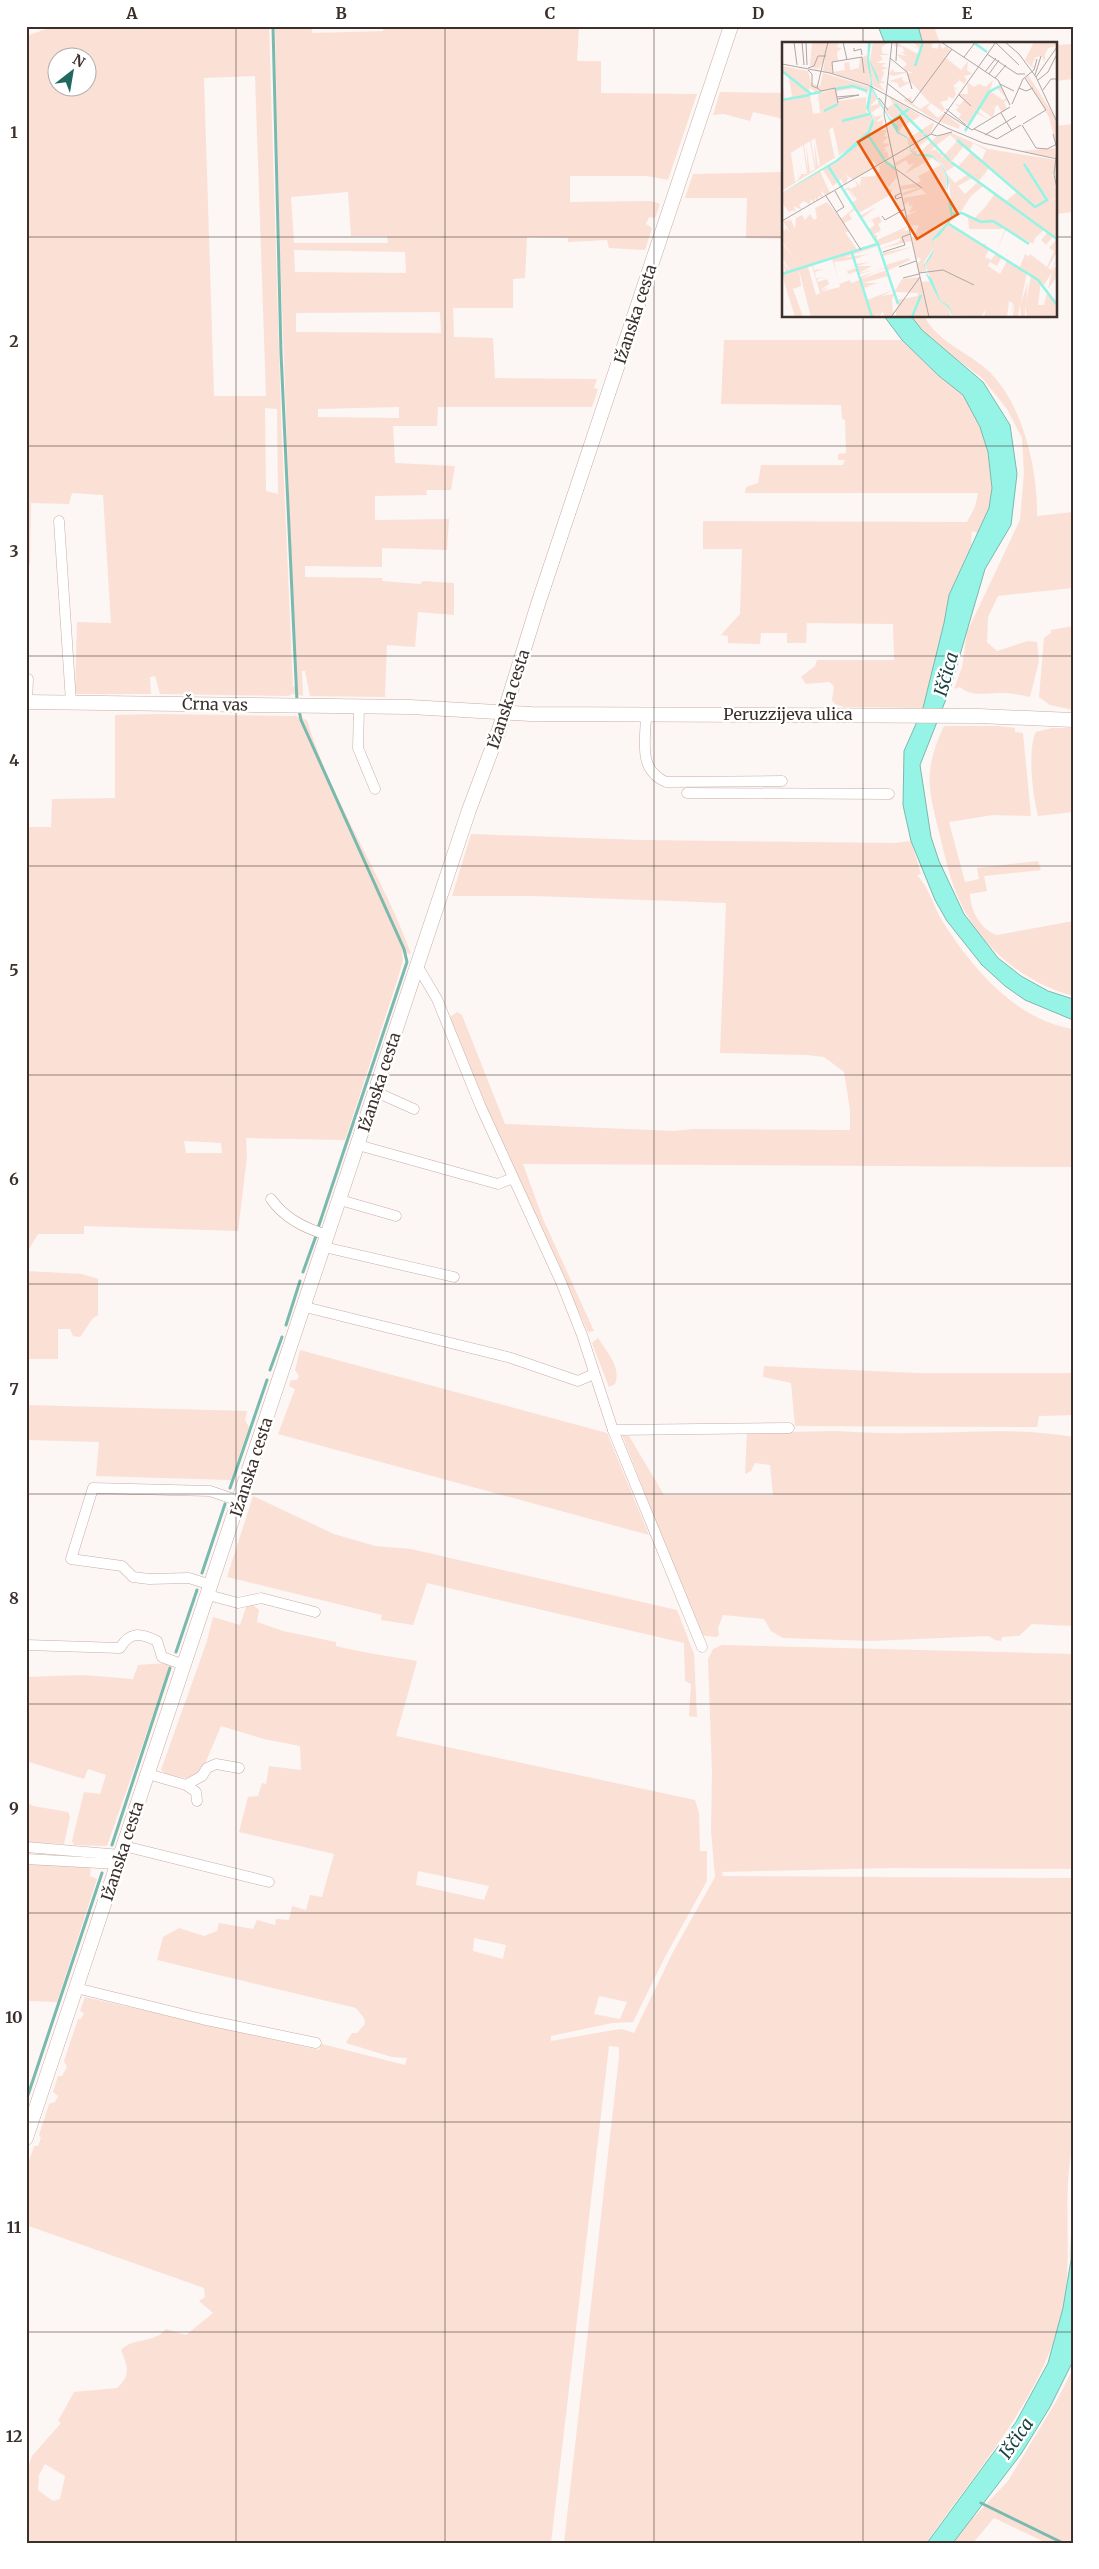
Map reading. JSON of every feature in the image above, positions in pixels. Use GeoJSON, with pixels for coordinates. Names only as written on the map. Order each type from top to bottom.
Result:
{"type":"FeatureCollection","features":[{"type":"Feature","properties":{"kind":"street","name":"Ižanska cesta"},"geometry":{"type":"LineString","coordinates":[[26,2138],[504,713],[731,26]]}},
{"type":"Feature","properties":{"kind":"street"},"geometry":{"type":"LineString","coordinates":[[59,521],[71,702]]}},
{"type":"Feature","properties":{"kind":"street","name":"Črna vas"},"geometry":{"type":"LineString","coordinates":[[28,679],[26,702],[452,708],[504,713]]}},
{"type":"Feature","properties":{"kind":"street"},"geometry":{"type":"LineString","coordinates":[[359,707],[358,748],[374,789]]}},
{"type":"Feature","properties":{"kind":"street","name":"Peruzzijeva ulica"},"geometry":{"type":"LineString","coordinates":[[504,713],[901,715],[1073,720]]}},
{"type":"Feature","properties":{"kind":"street"},"geometry":{"type":"LineString","coordinates":[[646,713],[645,762],[655,777],[666,782],[782,781]]}},
{"type":"Feature","properties":{"kind":"street"},"geometry":{"type":"LineString","coordinates":[[687,793],[889,794]]}},
{"type":"Feature","properties":{"kind":"street"},"geometry":{"type":"LineString","coordinates":[[418,967],[437,998],[480,1105],[561,1282],[613,1430],[702,1647]]}},
{"type":"Feature","properties":{"kind":"street"},"geometry":{"type":"LineString","coordinates":[[376,1092],[414,1109]]}},
{"type":"Feature","properties":{"kind":"street"},"geometry":{"type":"LineString","coordinates":[[358,1145],[498,1184],[513,1178]]}},
{"type":"Feature","properties":{"kind":"street"},"geometry":{"type":"LineString","coordinates":[[271,1199],[280,1212],[326,1241],[454,1277]]}},
{"type":"Feature","properties":{"kind":"street"},"geometry":{"type":"LineString","coordinates":[[340,1200],[396,1216]]}},
{"type":"Feature","properties":{"kind":"street"},"geometry":{"type":"LineString","coordinates":[[304,1307],[511,1358],[578,1381],[594,1374]]}},
{"type":"Feature","properties":{"kind":"street"},"geometry":{"type":"LineString","coordinates":[[613,1430],[789,1428]]}},
{"type":"Feature","properties":{"kind":"street"},"geometry":{"type":"LineString","coordinates":[[239,1501],[210,1490],[93,1488],[70,1559],[122,1566],[133,1577],[149,1579],[189,1578],[238,1603],[261,1598],[315,1612]]}},
{"type":"Feature","properties":{"kind":"street"},"geometry":{"type":"LineString","coordinates":[[26,1645],[120,1648],[127,1636],[131,1635],[157,1641],[162,1657],[184,1666]]}},
{"type":"Feature","properties":{"kind":"street"},"geometry":{"type":"LineString","coordinates":[[186,1785],[202,1776],[207,1768],[216,1764],[240,1768]]}},
{"type":"Feature","properties":{"kind":"street"},"geometry":{"type":"LineString","coordinates":[[148,1774],[186,1785],[196,1792],[197,1801]]}},
{"type":"Feature","properties":{"kind":"street"},"geometry":{"type":"LineString","coordinates":[[26,1847],[121,1855],[269,1882]]}},
{"type":"Feature","properties":{"kind":"street"},"geometry":{"type":"LineString","coordinates":[[26,1859],[121,1855]]}},
{"type":"Feature","properties":{"kind":"street"},"geometry":{"type":"LineString","coordinates":[[76,1988],[202,2019],[316,2043]]}},
{"type":"Feature","properties":{"kind":"shaded area"},"geometry":{"type":"Polygon","coordinates":[[[55,26],[269,26],[281,415],[293,687],[296,685],[280,254],[275,26],[310,26],[313,33],[383,31],[384,26],[606,26],[579,28],[577,61],[601,61],[601,93],[697,94],[668,180],[647,176],[570,176],[570,202],[651,201],[660,204],[655,218],[649,217],[646,224],[652,228],[645,250],[609,248],[607,240],[568,242],[568,238],[527,237],[525,278],[513,279],[513,308],[453,308],[454,337],[493,338],[495,378],[597,379],[594,388],[598,389],[592,407],[438,407],[437,426],[393,426],[395,463],[455,466],[451,490],[426,490],[427,495],[375,496],[375,520],[449,519],[447,550],[382,548],[382,567],[305,566],[305,577],[382,578],[382,581],[420,584],[423,581],[454,583],[454,615],[418,612],[415,647],[387,645],[385,697],[310,696],[305,671],[302,671],[303,696],[292,694],[288,696],[160,694],[155,676],[150,677],[151,694],[75,694],[77,622],[111,623],[103,495],[72,493],[69,504],[31,503],[30,564],[26,564],[26,36],[55,26]],[[255,76],[204,78],[214,396],[266,396],[255,76]],[[348,192],[291,197],[294,243],[388,243],[387,236],[351,236],[348,192]],[[294,250],[295,272],[406,273],[405,252],[294,250]],[[440,312],[296,313],[296,332],[441,333],[440,312]],[[399,407],[318,409],[318,417],[399,418],[399,407]],[[265,408],[266,491],[278,494],[277,409],[265,408]]]}},
{"type":"Feature","properties":{"kind":"shaded area"},"geometry":{"type":"Polygon","coordinates":[[[918,26],[934,26],[939,42],[922,42],[918,26]]]}},
{"type":"Feature","properties":{"kind":"shaded area"},"geometry":{"type":"Polygon","coordinates":[[[1073,44],[1073,79],[1056,81],[1056,45],[1073,44]]]}},
{"type":"Feature","properties":{"kind":"shaded area"},"geometry":{"type":"Polygon","coordinates":[[[720,92],[782,93],[782,119],[753,112],[750,121],[724,114],[713,115],[720,92]]]}},
{"type":"Feature","properties":{"kind":"shaded area"},"geometry":{"type":"Polygon","coordinates":[[[1073,124],[1073,212],[1056,214],[1056,126],[1073,124]]]}},
{"type":"Feature","properties":{"kind":"shaded area"},"geometry":{"type":"Polygon","coordinates":[[[782,172],[782,239],[746,238],[747,198],[685,198],[693,174],[782,172]]]}},
{"type":"Feature","properties":{"kind":"shaded area"},"geometry":{"type":"Polygon","coordinates":[[[912,318],[925,318],[936,333],[985,368],[998,381],[1009,398],[1018,416],[1031,457],[1037,497],[1037,516],[1073,512],[1073,588],[998,596],[988,617],[987,642],[997,651],[1028,641],[1037,642],[1039,661],[1030,697],[1006,693],[975,693],[960,687],[954,689],[962,667],[967,632],[1020,520],[1024,473],[1022,438],[1007,409],[982,378],[937,344],[912,318]]]}},
{"type":"Feature","properties":{"kind":"shaded area"},"geometry":{"type":"Polygon","coordinates":[[[724,340],[902,340],[939,376],[963,395],[982,432],[988,453],[992,488],[989,508],[978,533],[972,531],[971,546],[949,595],[945,620],[923,708],[844,707],[835,704],[832,700],[834,686],[829,682],[806,684],[801,677],[815,666],[817,660],[894,660],[893,624],[807,623],[806,643],[787,643],[787,633],[761,633],[760,644],[728,643],[728,636],[721,635],[740,614],[742,549],[703,549],[703,521],[967,522],[975,507],[978,493],[745,493],[746,487],[758,483],[761,465],[843,465],[845,460],[838,460],[838,454],[846,453],[845,420],[842,419],[841,405],[721,404],[724,340]]]}},
{"type":"Feature","properties":{"kind":"shaded area"},"geometry":{"type":"Polygon","coordinates":[[[1073,626],[1073,710],[1050,705],[1039,697],[1044,638],[1051,633],[1051,630],[1073,626]]]}},
{"type":"Feature","properties":{"kind":"shaded area"},"geometry":{"type":"Polygon","coordinates":[[[115,715],[296,716],[307,720],[317,751],[343,809],[386,895],[411,954],[402,952],[403,960],[398,978],[345,1140],[246,1138],[247,1157],[238,1231],[84,1226],[84,1234],[38,1234],[26,1254],[26,827],[51,827],[52,799],[115,798],[115,715]],[[184,1141],[186,1153],[222,1153],[221,1143],[184,1141]]]}},
{"type":"Feature","properties":{"kind":"shaded area"},"geometry":{"type":"Polygon","coordinates":[[[944,726],[997,726],[1015,728],[1015,732],[1023,733],[1031,816],[993,815],[949,822],[965,882],[979,879],[977,868],[1038,861],[1041,870],[984,876],[987,891],[970,894],[972,906],[981,924],[997,935],[1073,921],[1073,996],[1041,984],[1012,966],[987,943],[962,906],[947,866],[930,792],[930,768],[937,742],[944,726]]]}},
{"type":"Feature","properties":{"kind":"shaded area"},"geometry":{"type":"Polygon","coordinates":[[[1052,728],[1073,728],[1073,812],[1038,816],[1034,797],[1031,761],[1033,740],[1036,732],[1052,728]]]}},
{"type":"Feature","properties":{"kind":"shaded area"},"geometry":{"type":"Polygon","coordinates":[[[471,834],[641,840],[895,843],[911,841],[921,874],[917,875],[925,886],[943,922],[982,974],[1014,1003],[1033,1015],[1052,1024],[1073,1029],[1073,1167],[523,1164],[543,1219],[594,1331],[588,1332],[465,1060],[449,1018],[457,1012],[462,1015],[505,1124],[674,1131],[692,1129],[850,1130],[850,1110],[844,1072],[824,1057],[720,1053],[726,903],[535,896],[452,896],[471,834]]]}},
{"type":"Feature","properties":{"kind":"shaded area"},"geometry":{"type":"Polygon","coordinates":[[[26,1271],[82,1274],[98,1279],[98,1315],[93,1318],[80,1337],[73,1336],[70,1329],[58,1329],[58,1359],[26,1359],[26,1271]]]}},
{"type":"Feature","properties":{"kind":"shaded area"},"geometry":{"type":"Polygon","coordinates":[[[598,1338],[615,1366],[617,1378],[615,1384],[609,1387],[592,1343],[598,1338]]]}},
{"type":"Feature","properties":{"kind":"shaded area"},"geometry":{"type":"Polygon","coordinates":[[[300,1350],[607,1433],[649,1535],[278,1434],[295,1389],[289,1386],[291,1380],[297,1380],[299,1376],[295,1370],[300,1350]]]}},
{"type":"Feature","properties":{"kind":"shaded area"},"geometry":{"type":"Polygon","coordinates":[[[764,1366],[916,1373],[1073,1373],[1073,1415],[1039,1416],[1037,1427],[795,1426],[791,1383],[763,1377],[764,1366]]]}},
{"type":"Feature","properties":{"kind":"shaded area"},"geometry":{"type":"Polygon","coordinates":[[[27,1405],[247,1411],[245,1420],[249,1427],[231,1480],[96,1476],[99,1442],[27,1440],[27,1405]]]}},
{"type":"Feature","properties":{"kind":"shaded area"},"geometry":{"type":"Polygon","coordinates":[[[834,1431],[892,1433],[1013,1431],[1073,1437],[1073,1626],[1032,1624],[1019,1636],[1002,1637],[1001,1641],[989,1636],[871,1641],[783,1638],[771,1631],[764,1619],[723,1615],[718,1628],[719,1635],[716,1637],[701,1635],[622,1435],[629,1436],[664,1495],[773,1495],[770,1465],[755,1463],[751,1471],[745,1474],[747,1433],[834,1431]]]}},
{"type":"Feature","properties":{"kind":"shaded area"},"geometry":{"type":"Polygon","coordinates":[[[253,1496],[334,1534],[375,1546],[411,1549],[677,1610],[694,1654],[697,1717],[689,1716],[691,1684],[685,1681],[684,1643],[427,1583],[413,1625],[381,1620],[382,1615],[227,1577],[253,1496]]]}},
{"type":"Feature","properties":{"kind":"shaded area"},"geometry":{"type":"Polygon","coordinates":[[[251,1603],[259,1610],[257,1622],[283,1631],[336,1642],[336,1646],[366,1653],[417,1661],[396,1736],[695,1800],[699,1813],[700,1851],[707,1851],[707,1881],[665,1957],[633,2022],[612,2023],[551,2036],[551,2041],[622,2029],[634,2033],[673,1952],[715,1877],[711,1831],[712,1772],[708,1659],[713,1649],[722,1645],[1073,1654],[1073,1869],[892,1868],[722,1872],[723,1876],[1073,1878],[1073,2144],[1067,2200],[1068,2258],[1065,2296],[1057,2330],[1045,2363],[1029,2395],[989,2457],[926,2543],[564,2543],[619,2057],[619,2047],[609,2046],[551,2543],[26,2543],[26,2473],[32,2456],[61,2423],[58,2421],[74,2392],[117,2388],[125,2378],[127,2370],[121,2350],[126,2346],[156,2337],[166,2329],[186,2335],[213,2313],[199,2301],[205,2297],[204,2288],[26,2225],[26,2170],[34,2146],[38,2146],[41,2138],[39,2135],[49,2104],[55,2102],[58,2096],[53,2092],[58,2076],[62,2076],[67,2067],[64,2061],[78,2019],[81,2019],[84,2013],[80,2011],[85,1997],[319,2050],[322,2044],[405,2065],[407,2058],[392,2057],[346,2043],[352,2033],[357,2033],[365,2024],[364,2018],[356,2008],[157,1960],[163,1937],[179,1928],[204,1936],[217,1931],[219,1923],[253,1929],[257,1920],[275,1925],[276,1919],[289,1920],[292,1906],[306,1910],[310,1895],[322,1897],[334,1854],[239,1832],[248,1797],[258,1796],[262,1783],[266,1784],[269,1766],[301,1770],[300,1746],[264,1739],[221,1726],[202,1771],[192,1779],[167,1775],[161,1770],[207,1641],[213,1617],[240,1625],[246,1607],[251,1603]],[[418,1871],[416,1885],[484,1900],[489,1886],[418,1871]],[[474,1938],[473,1951],[503,1959],[506,1945],[474,1938]],[[599,1996],[594,2014],[620,2019],[627,2002],[599,1996]],[[45,2464],[39,2475],[38,2490],[53,2501],[60,2499],[65,2476],[45,2464]]]}},
{"type":"Feature","properties":{"kind":"shaded area"},"geometry":{"type":"Polygon","coordinates":[[[166,1663],[170,1666],[107,1846],[74,1845],[72,1841],[84,1792],[100,1794],[106,1775],[88,1769],[84,1779],[29,1762],[26,1767],[26,1677],[83,1675],[133,1679],[138,1665],[166,1663]]]}},
{"type":"Feature","properties":{"kind":"shaded area"},"geometry":{"type":"Polygon","coordinates":[[[26,1802],[33,1806],[68,1812],[70,1817],[64,1844],[26,1842],[26,1802]]]}},
{"type":"Feature","properties":{"kind":"shaded area"},"geometry":{"type":"Polygon","coordinates":[[[26,1863],[91,1866],[90,1876],[97,1879],[57,2002],[26,2001],[26,1863]]]}},
{"type":"Feature","properties":{"kind":"shaded area"},"geometry":{"type":"Polygon","coordinates":[[[1073,2369],[1073,2543],[1047,2543],[994,2518],[973,2543],[948,2543],[966,2520],[974,2517],[1008,2481],[1057,2400],[1073,2369]]]}},
{"type":"Feature","properties":{"kind":"water"},"geometry":{"type":"Polygon","coordinates":[[[878,26],[918,26],[922,42],[884,42],[878,26]]]}},
{"type":"Feature","properties":{"kind":"water","name":"Iščica"},"geometry":{"type":"Polygon","coordinates":[[[886,318],[913,318],[922,330],[983,382],[1010,425],[1017,474],[1011,525],[985,569],[950,689],[920,765],[931,837],[939,861],[964,914],[998,958],[1021,976],[1048,991],[1073,999],[1073,1020],[1025,1000],[1005,986],[982,965],[947,921],[935,900],[911,841],[903,805],[904,751],[923,708],[949,595],[989,508],[992,488],[988,452],[980,427],[963,395],[939,376],[902,340],[886,318]]]}},
{"type":"Feature","properties":{"kind":"water","name":"Iščica"},"geometry":{"type":"Polygon","coordinates":[[[1073,2161],[1073,2361],[1050,2407],[1021,2454],[953,2543],[927,2543],[1016,2422],[1048,2363],[1063,2308],[1071,2260],[1073,2161]]]}},
{"type":"Feature","properties":{"kind":"waterway"},"geometry":{"type":"LineString","coordinates":[[273,26],[281,353],[297,702]]}},
{"type":"Feature","properties":{"kind":"waterway"},"geometry":{"type":"LineString","coordinates":[[299,710],[301,720],[404,949],[407,962],[318,1228]]}},
{"type":"Feature","properties":{"kind":"waterway"},"geometry":{"type":"LineString","coordinates":[[303,1272],[316,1236]]}},
{"type":"Feature","properties":{"kind":"waterway"},"geometry":{"type":"LineString","coordinates":[[286,1325],[300,1281]]}},
{"type":"Feature","properties":{"kind":"waterway"},"geometry":{"type":"LineString","coordinates":[[270,1370],[282,1337]]}},
{"type":"Feature","properties":{"kind":"waterway"},"geometry":{"type":"LineString","coordinates":[[230,1488],[267,1380]]}},
{"type":"Feature","properties":{"kind":"waterway"},"geometry":{"type":"LineString","coordinates":[[202,1573],[225,1504]]}},
{"type":"Feature","properties":{"kind":"waterway"},"geometry":{"type":"LineString","coordinates":[[176,1652],[197,1590]]}},
{"type":"Feature","properties":{"kind":"waterway"},"geometry":{"type":"LineString","coordinates":[[112,1845],[170,1668]]}},
{"type":"Feature","properties":{"kind":"waterway"},"geometry":{"type":"LineString","coordinates":[[26,2101],[102,1873]]}},
{"type":"Feature","properties":{"kind":"waterway"},"geometry":{"type":"LineString","coordinates":[[981,2503],[1063,2543]]}}]}
